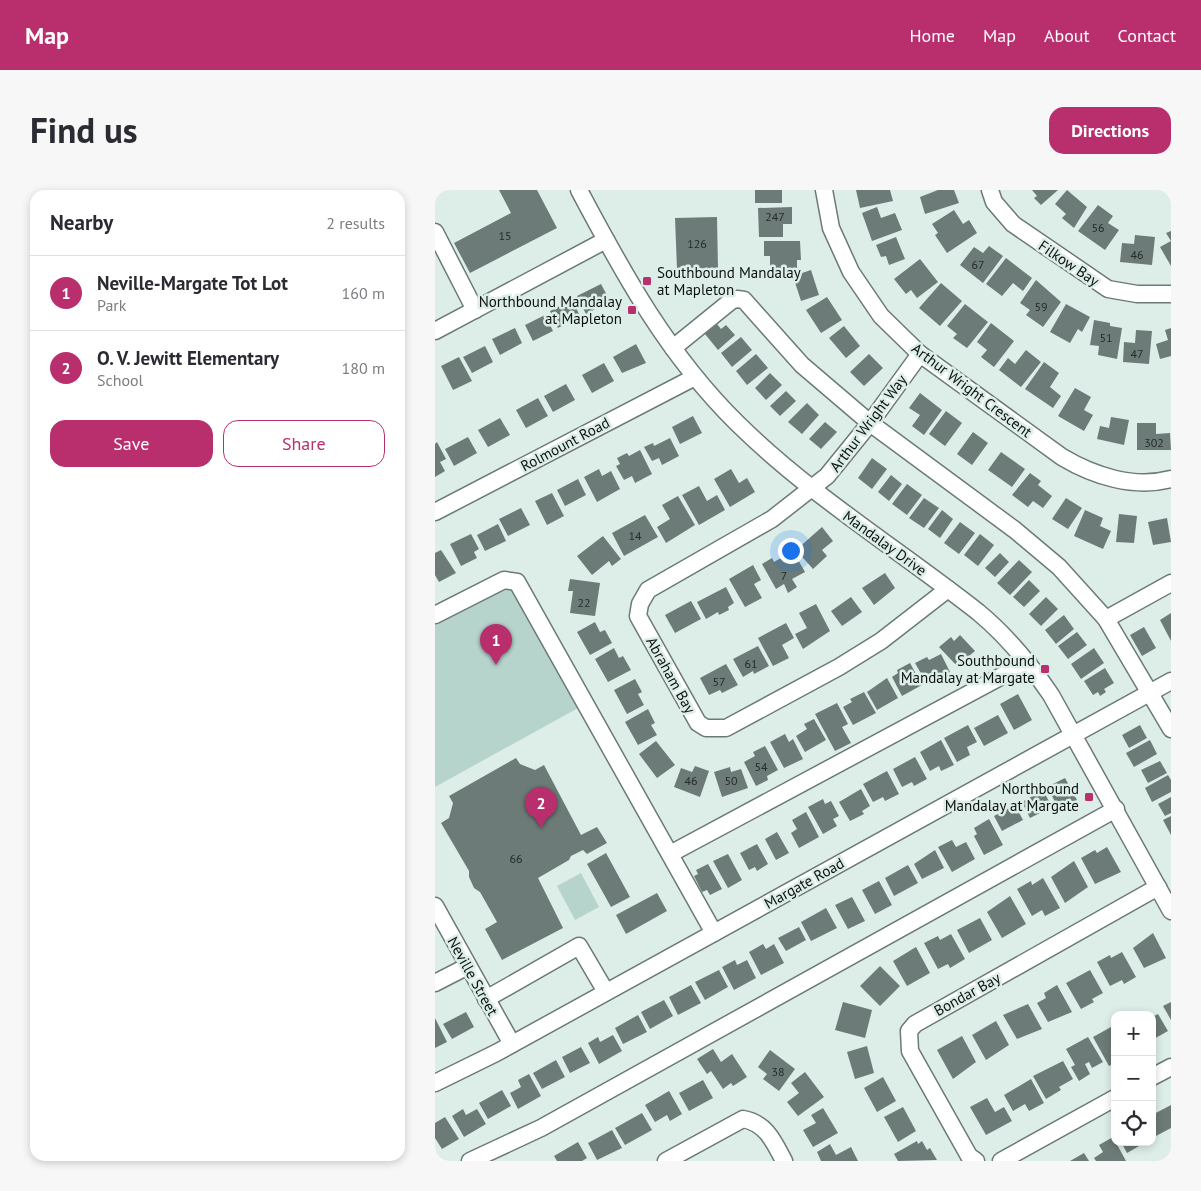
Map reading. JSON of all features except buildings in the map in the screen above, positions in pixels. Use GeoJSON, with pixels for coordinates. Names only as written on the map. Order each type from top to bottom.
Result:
{"type":"FeatureCollection","features":[{"type":"Feature","properties":{"kind":"street","name":"Mandalay Drive"},"geometry":{"type":"LineString","coordinates":[[579,190],[642,306],[695,377],[737,423],[810,488],[948,589],[1002,632],[1027,662],[1051,695],[1171,911]]}},
{"type":"Feature","properties":{"kind":"street","name":"Arthur Wright Crescent"},"geometry":{"type":"LineString","coordinates":[[824,190],[831,228],[851,272],[881,316],[920,354],[1062,457],[1082,469],[1123,481],[1159,482],[1171,479]]}},
{"type":"Feature","properties":{"kind":"street","name":"Filkow Bay"},"geometry":{"type":"LineString","coordinates":[[990,190],[994,202],[1013,224],[1108,289],[1137,294],[1171,294]]}},
{"type":"Feature","properties":{"kind":"street"},"geometry":{"type":"LineString","coordinates":[[435,232],[475,310]]}},
{"type":"Feature","properties":{"kind":"street"},"geometry":{"type":"LineString","coordinates":[[435,331],[605,240]]}},
{"type":"Feature","properties":{"kind":"street"},"geometry":{"type":"LineString","coordinates":[[673,348],[731,301],[737,298],[744,300],[803,365],[870,423],[1042,551],[1106,619],[1151,692],[1171,730]]}},
{"type":"Feature","properties":{"kind":"street","name":"Arthur Wright Way"},"geometry":{"type":"LineString","coordinates":[[810,488],[827,476],[870,423],[920,354]]}},
{"type":"Feature","properties":{"kind":"street","name":"Rolmount Road"},"geometry":{"type":"LineString","coordinates":[[435,512],[695,377]]}},
{"type":"Feature","properties":{"kind":"street","name":"Abraham Bay"},"geometry":{"type":"LineString","coordinates":[[810,488],[772,519],[648,590],[643,596],[638,616],[698,723],[713,729],[726,728],[737,723],[839,667],[881,641],[948,589]]}},
{"type":"Feature","properties":{"kind":"street"},"geometry":{"type":"LineString","coordinates":[[435,616],[504,580],[517,582],[714,933]]}},
{"type":"Feature","properties":{"kind":"street"},"geometry":{"type":"LineString","coordinates":[[1106,619],[1171,583]]}},
{"type":"Feature","properties":{"kind":"street"},"geometry":{"type":"LineString","coordinates":[[670,854],[1027,662]]}},
{"type":"Feature","properties":{"kind":"street","name":"Margate Road"},"geometry":{"type":"LineString","coordinates":[[435,1083],[512,1044],[1171,681]]}},
{"type":"Feature","properties":{"kind":"street"},"geometry":{"type":"LineString","coordinates":[[471,1161],[550,1124],[1116,809]]}},
{"type":"Feature","properties":{"kind":"street","name":"Bondar Bay"},"geometry":{"type":"LineString","coordinates":[[976,1161],[969,1156],[910,1051],[909,1031],[915,1024],[1158,887]]}},
{"type":"Feature","properties":{"kind":"street","name":"Neville Street"},"geometry":{"type":"LineString","coordinates":[[435,906],[512,1044]]}},
{"type":"Feature","properties":{"kind":"street"},"geometry":{"type":"LineString","coordinates":[[486,999],[579,946],[606,992]]}},
{"type":"Feature","properties":{"kind":"street"},"geometry":{"type":"LineString","coordinates":[[435,983],[468,966]]}},
{"type":"Feature","properties":{"kind":"street"},"geometry":{"type":"LineString","coordinates":[[1156,1075],[1171,1067]]}},
{"type":"Feature","properties":{"kind":"street"},"geometry":{"type":"LineString","coordinates":[[1001,1161],[1111,1100]]}},
{"type":"Feature","properties":{"kind":"street"},"geometry":{"type":"LineString","coordinates":[[666,1161],[743,1119],[755,1121],[763,1127],[784,1161]]}},
{"type":"Feature","properties":{"kind":"green space"},"geometry":{"type":"Polygon","coordinates":[[[503,586],[515,590],[580,707],[435,787],[435,624],[503,586]]]}},
{"type":"Feature","properties":{"kind":"green space"},"geometry":{"type":"Polygon","coordinates":[[[581,873],[599,907],[575,920],[557,886],[581,873]]]}},
{"type":"Feature","properties":{"kind":"place","name":"Southbound Mandalay at Mapleton"},"geometry":{"type":"Point","coordinates":[647,281]}},
{"type":"Feature","properties":{"kind":"place","name":"Northbound Mandalay at Mapleton"},"geometry":{"type":"Point","coordinates":[632,310]}},
{"type":"Feature","properties":{"kind":"place","name":"Neville-Margate Tot Lot"},"geometry":{"type":"Point","coordinates":[496,665]}},
{"type":"Feature","properties":{"kind":"place","name":"Southbound Mandalay at Margate"},"geometry":{"type":"Point","coordinates":[1045,669]}},
{"type":"Feature","properties":{"kind":"place","name":"Northbound Mandalay at Margate"},"geometry":{"type":"Point","coordinates":[1089,797]}},
{"type":"Feature","properties":{"kind":"place","name":"O. V. Jewitt Elementary"},"geometry":{"type":"Point","coordinates":[541,828]}}]}
